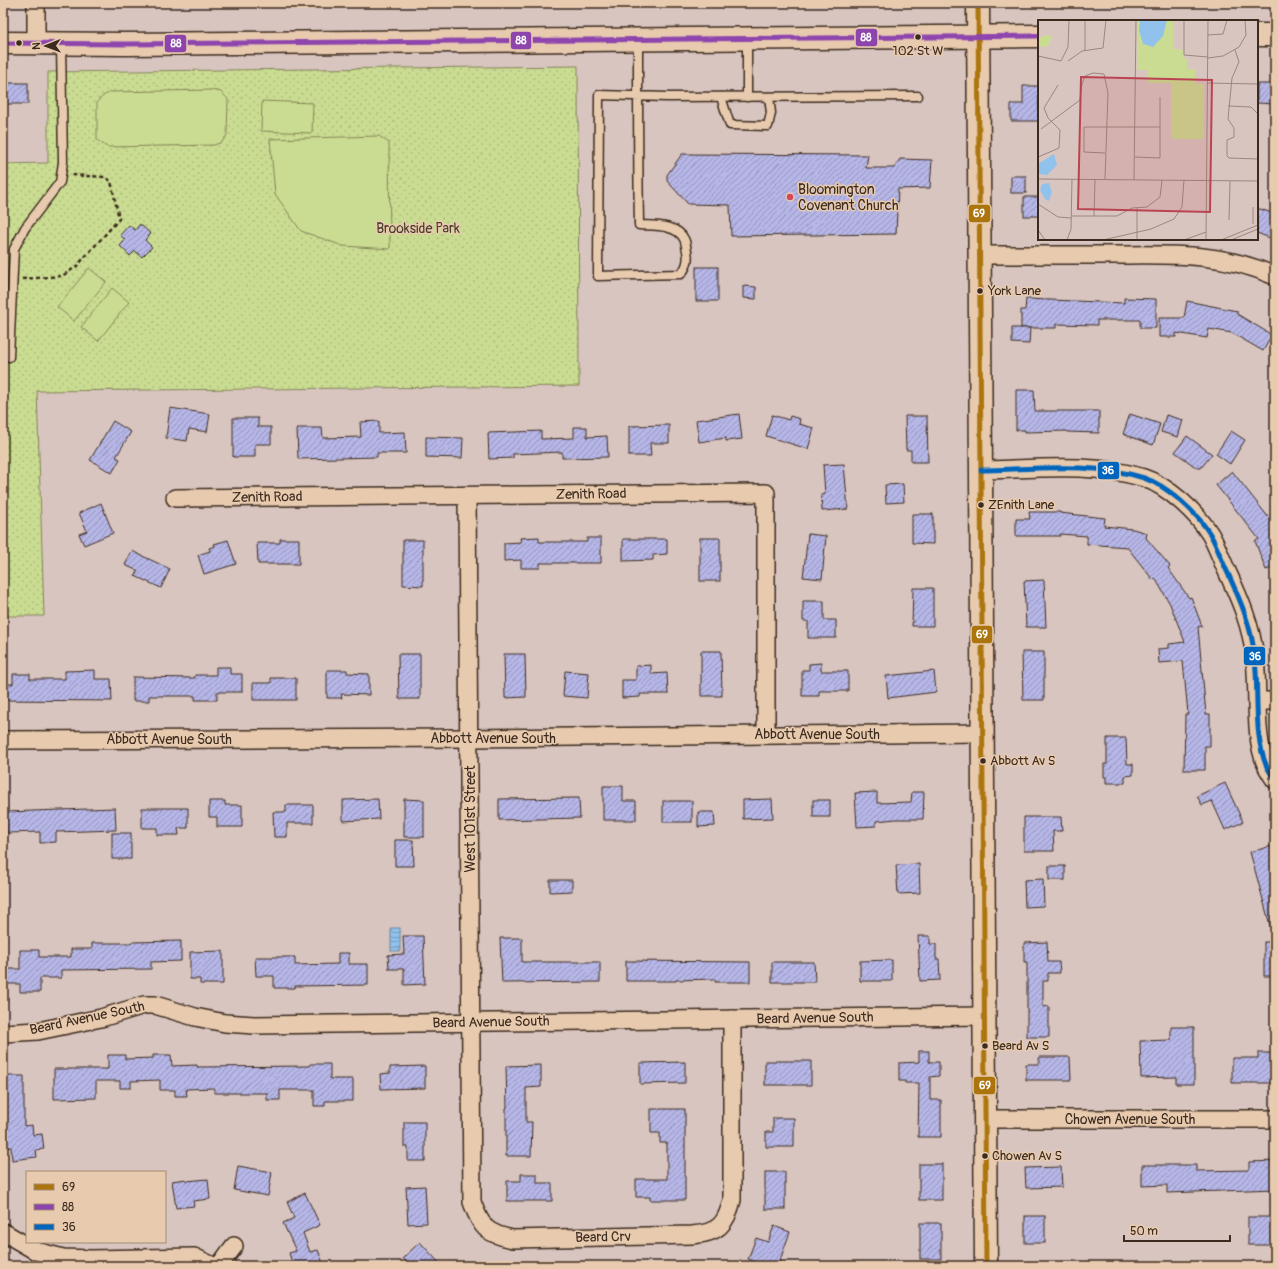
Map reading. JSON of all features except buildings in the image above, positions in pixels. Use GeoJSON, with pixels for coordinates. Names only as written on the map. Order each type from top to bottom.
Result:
{"type":"FeatureCollection","features":[{"type":"Feature","properties":{"kind":"street"},"geometry":{"type":"LineString","coordinates":[[36,3],[36,43]]}},
{"type":"Feature","properties":{"kind":"street"},"geometry":{"type":"LineString","coordinates":[[978,3],[986,1266]]}},
{"type":"Feature","properties":{"kind":"street"},"geometry":{"type":"LineString","coordinates":[[1258,35],[1275,35]]}},
{"type":"Feature","properties":{"kind":"street"},"geometry":{"type":"LineString","coordinates":[[3,43],[126,44],[1038,36]]}},
{"type":"Feature","properties":{"kind":"street"},"geometry":{"type":"LineString","coordinates":[[979,255],[1170,254],[1205,256],[1240,264],[1275,276]]}},
{"type":"Feature","properties":{"kind":"street"},"geometry":{"type":"LineString","coordinates":[[981,470],[1090,468],[1118,471],[1146,478],[1170,492],[1192,511],[1210,534],[1243,605],[1255,657],[1260,748],[1267,767],[1275,780]]}},
{"type":"Feature","properties":{"kind":"street","name":"Zenith Road"},"geometry":{"type":"LineString","coordinates":[[174,498],[766,493],[766,734]]}},
{"type":"Feature","properties":{"kind":"street","name":"West 101st Street"},"geometry":{"type":"LineString","coordinates":[[467,496],[472,1022]]}},
{"type":"Feature","properties":{"kind":"street"},"geometry":{"type":"LineString","coordinates":[[1258,702],[1275,701]]}},
{"type":"Feature","properties":{"kind":"street","name":"Abbott Avenue South"},"geometry":{"type":"LineString","coordinates":[[3,740],[470,738],[983,733]]}},
{"type":"Feature","properties":{"kind":"street","name":"Beard Avenue South"},"geometry":{"type":"LineString","coordinates":[[3,1033],[38,1031],[102,1018],[144,1005],[155,1005],[195,1017],[225,1023],[254,1025],[984,1016]]}},
{"type":"Feature","properties":{"kind":"street","name":"Beard Crv"},"geometry":{"type":"LineString","coordinates":[[472,1022],[472,1202],[477,1216],[485,1229],[498,1236],[513,1239],[692,1236],[708,1234],[720,1226],[729,1214],[732,1200],[732,1019]]}},
{"type":"Feature","properties":{"kind":"street","name":"Chowen Avenue South"},"geometry":{"type":"LineString","coordinates":[[985,1119],[1275,1119]]}},
{"type":"Feature","properties":{"kind":"street"},"geometry":{"type":"LineString","coordinates":[[3,1232],[36,1251],[63,1258],[90,1259],[194,1257],[213,1266]]}},
{"type":"Feature","properties":{"kind":"street"},"geometry":{"type":"LineString","coordinates":[[219,1266],[234,1246]]}},
{"type":"Feature","properties":{"kind":"lane"},"geometry":{"type":"LineString","coordinates":[[747,39],[747,97]]}},
{"type":"Feature","properties":{"kind":"lane"},"geometry":{"type":"LineString","coordinates":[[638,40],[638,96],[638,225],[675,229],[684,238],[688,255],[686,268],[681,274],[598,276],[599,95],[638,96],[721,97],[918,96]]}},
{"type":"Feature","properties":{"kind":"lane"},"geometry":{"type":"LineString","coordinates":[[9,358],[14,249],[25,228],[60,182],[63,162],[61,43]]}},
{"type":"Feature","properties":{"kind":"lane"},"geometry":{"type":"LineString","coordinates":[[721,97],[730,125],[768,126],[771,113],[769,97]]}},
{"type":"Feature","properties":{"kind":"path"},"geometry":{"type":"LineString","coordinates":[[13,280],[62,276],[76,267],[119,219],[111,181],[105,177],[61,175]]}},
{"type":"Feature","properties":{"kind":"green space","name":"Brookside Park"},"geometry":{"type":"Polygon","coordinates":[[[578,66],[579,386],[37,391],[44,616],[3,616],[3,164],[48,163],[48,72],[578,66]]]}},
{"type":"Feature","properties":{"kind":"green space"},"geometry":{"type":"Polygon","coordinates":[[[211,90],[221,92],[228,99],[227,135],[222,142],[214,145],[107,147],[97,140],[97,102],[110,92],[211,90]]]}},
{"type":"Feature","properties":{"kind":"green space"},"geometry":{"type":"Polygon","coordinates":[[[262,101],[313,103],[312,133],[261,131],[262,101]]]}},
{"type":"Feature","properties":{"kind":"green space"},"geometry":{"type":"Polygon","coordinates":[[[379,136],[389,143],[390,249],[343,246],[301,231],[275,194],[270,139],[379,136]]]}},
{"type":"Feature","properties":{"kind":"green space"},"geometry":{"type":"Polygon","coordinates":[[[89,268],[106,282],[74,321],[57,307],[89,268]]]}},
{"type":"Feature","properties":{"kind":"green space"},"geometry":{"type":"Polygon","coordinates":[[[112,288],[129,302],[98,341],[81,327],[112,288]]]}},
{"type":"Feature","properties":{"kind":"water"},"geometry":{"type":"Polygon","coordinates":[[[391,928],[400,928],[400,951],[391,951],[391,928]]]}},
{"type":"Feature","properties":{"kind":"transit line","name":"69"},"geometry":{"type":"LineString","coordinates":[[978,3],[986,1266]]}},
{"type":"Feature","properties":{"kind":"transit line","name":"88"},"geometry":{"type":"LineString","coordinates":[[3,43],[126,44],[1038,36]]}},
{"type":"Feature","properties":{"kind":"transit line","name":"36"},"geometry":{"type":"LineString","coordinates":[[981,470],[1084,468],[1125,473],[1144,478],[1163,487],[1190,509],[1212,538],[1240,601],[1248,623],[1255,659],[1257,714],[1260,742],[1267,767],[1275,780]]}},
{"type":"Feature","properties":{"kind":"place","name":"102 St W"},"geometry":{"type":"Point","coordinates":[918,37]}},
{"type":"Feature","properties":{"kind":"place","name":"Bloomington Covenant Church"},"geometry":{"type":"Point","coordinates":[790,197]}},
{"type":"Feature","properties":{"kind":"place","name":"York Lane"},"geometry":{"type":"Point","coordinates":[980,291]}},
{"type":"Feature","properties":{"kind":"place","name":"ZEnith Lane"},"geometry":{"type":"Point","coordinates":[981,505]}},
{"type":"Feature","properties":{"kind":"place","name":"Abbott Av S"},"geometry":{"type":"Point","coordinates":[983,761]}},
{"type":"Feature","properties":{"kind":"place","name":"Beard Av S"},"geometry":{"type":"Point","coordinates":[985,1046]}},
{"type":"Feature","properties":{"kind":"place","name":"Chowen Av S"},"geometry":{"type":"Point","coordinates":[985,1156]}}]}
